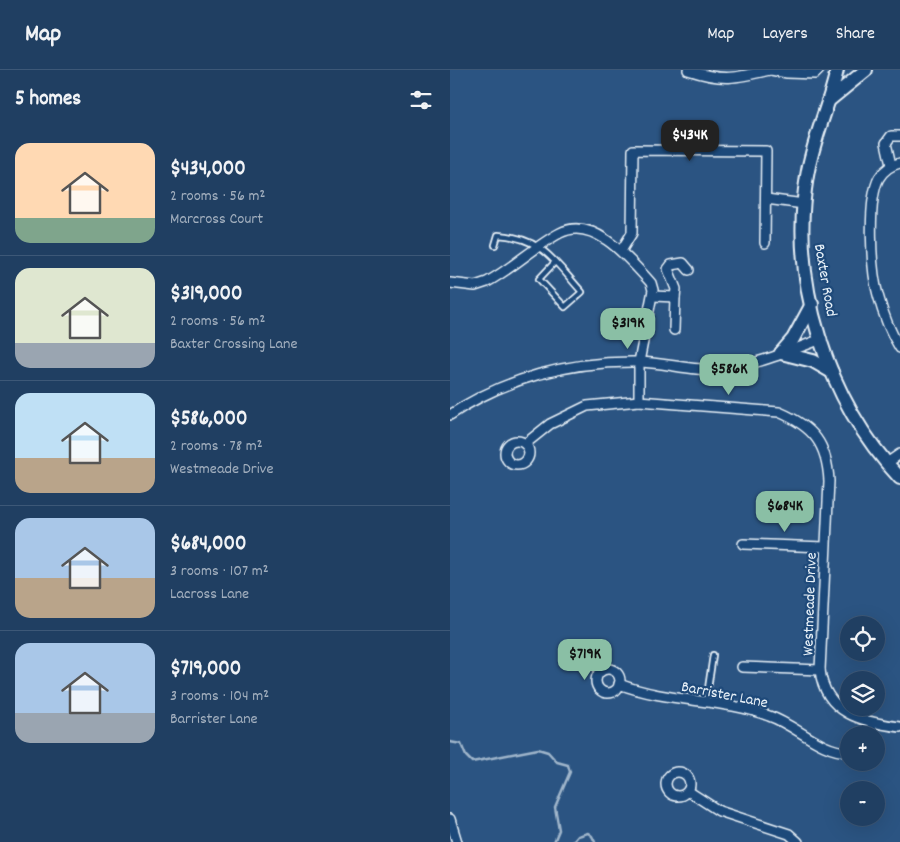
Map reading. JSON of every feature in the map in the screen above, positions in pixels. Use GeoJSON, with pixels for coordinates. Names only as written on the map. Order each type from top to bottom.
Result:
{"type":"FeatureCollection","features":[{"type":"Feature","properties":{"kind":"main road","name":"Baxter Road"},"geometry":{"type":"LineString","coordinates":[[837,70],[811,156],[804,204],[804,248],[812,304],[832,372],[859,423],[900,478]]}},
{"type":"Feature","properties":{"kind":"main road"},"geometry":{"type":"LineString","coordinates":[[828,101],[866,70]]}},
{"type":"Feature","properties":{"kind":"main road"},"geometry":{"type":"LineString","coordinates":[[812,304],[793,339],[781,353],[813,361],[832,372]]}},
{"type":"Feature","properties":{"kind":"street"},"geometry":{"type":"LineString","coordinates":[[688,70],[710,78],[725,78],[770,70],[815,74],[819,70]]}},
{"type":"Feature","properties":{"kind":"street"},"geometry":{"type":"LineString","coordinates":[[900,136],[891,136],[886,143],[886,152],[896,164],[879,179],[875,189],[872,257],[878,296],[888,326],[900,348]]}},
{"type":"Feature","properties":{"kind":"street"},"geometry":{"type":"LineString","coordinates":[[621,251],[632,233],[633,150],[766,150],[765,243]]}},
{"type":"Feature","properties":{"kind":"street"},"geometry":{"type":"LineString","coordinates":[[766,199],[804,204]]}},
{"type":"Feature","properties":{"kind":"street"},"geometry":{"type":"LineString","coordinates":[[450,283],[475,286],[488,282],[567,230],[583,229],[592,231],[621,251],[651,283],[653,296],[639,362],[639,401]]}},
{"type":"Feature","properties":{"kind":"street"},"geometry":{"type":"LineString","coordinates":[[674,330],[674,297],[676,289],[668,269],[671,265],[683,263],[689,270]]}},
{"type":"Feature","properties":{"kind":"street"},"geometry":{"type":"LineString","coordinates":[[653,296],[674,297]]}},
{"type":"Feature","properties":{"kind":"street"},"geometry":{"type":"LineString","coordinates":[[450,415],[476,397],[552,370],[590,364],[639,362],[689,369],[719,370],[751,365],[822,339]]}},
{"type":"Feature","properties":{"kind":"street","name":"Westmeade Drive"},"geometry":{"type":"LineString","coordinates":[[525,444],[550,424],[586,406],[639,401],[779,412],[803,424],[821,445],[828,466],[820,670],[822,683],[836,705],[858,719],[873,724],[900,727]]}},
{"type":"Feature","properties":{"kind":"street"},"geometry":{"type":"LineString","coordinates":[[887,463],[900,454]]}},
{"type":"Feature","properties":{"kind":"street"},"geometry":{"type":"LineString","coordinates":[[744,544],[825,547]]}},
{"type":"Feature","properties":{"kind":"street"},"geometry":{"type":"LineString","coordinates":[[742,667],[820,670]]}},
{"type":"Feature","properties":{"kind":"street","name":"Barrister Lane"},"geometry":{"type":"LineString","coordinates":[[620,684],[644,693],[769,715],[835,750],[840,751]]}},
{"type":"Feature","properties":{"kind":"street"},"geometry":{"type":"LineString","coordinates":[[688,791],[719,811],[789,834],[798,842]]}},
{"type":"Feature","properties":{"kind":"street"},"geometry":{"type":"LineString","coordinates":[[450,819],[457,842]]}},
{"type":"Feature","properties":{"kind":"lane"},"geometry":{"type":"LineString","coordinates":[[495,245],[498,235],[520,238],[541,246],[556,262],[582,292],[564,307],[539,279],[556,262]]}},
{"type":"Feature","properties":{"kind":"lane"},"geometry":{"type":"LineString","coordinates":[[706,703],[713,656]]}},
{"type":"Feature","properties":{"kind":"waterway"},"geometry":{"type":"LineString","coordinates":[[450,742],[461,744],[466,756],[472,762],[538,749],[548,752],[557,762],[568,765],[570,772],[555,807],[559,830],[554,842]]}},
{"type":"Feature","properties":{"kind":"waterway"},"geometry":{"type":"LineString","coordinates":[[573,842],[578,836],[588,833],[595,842]]}}]}
